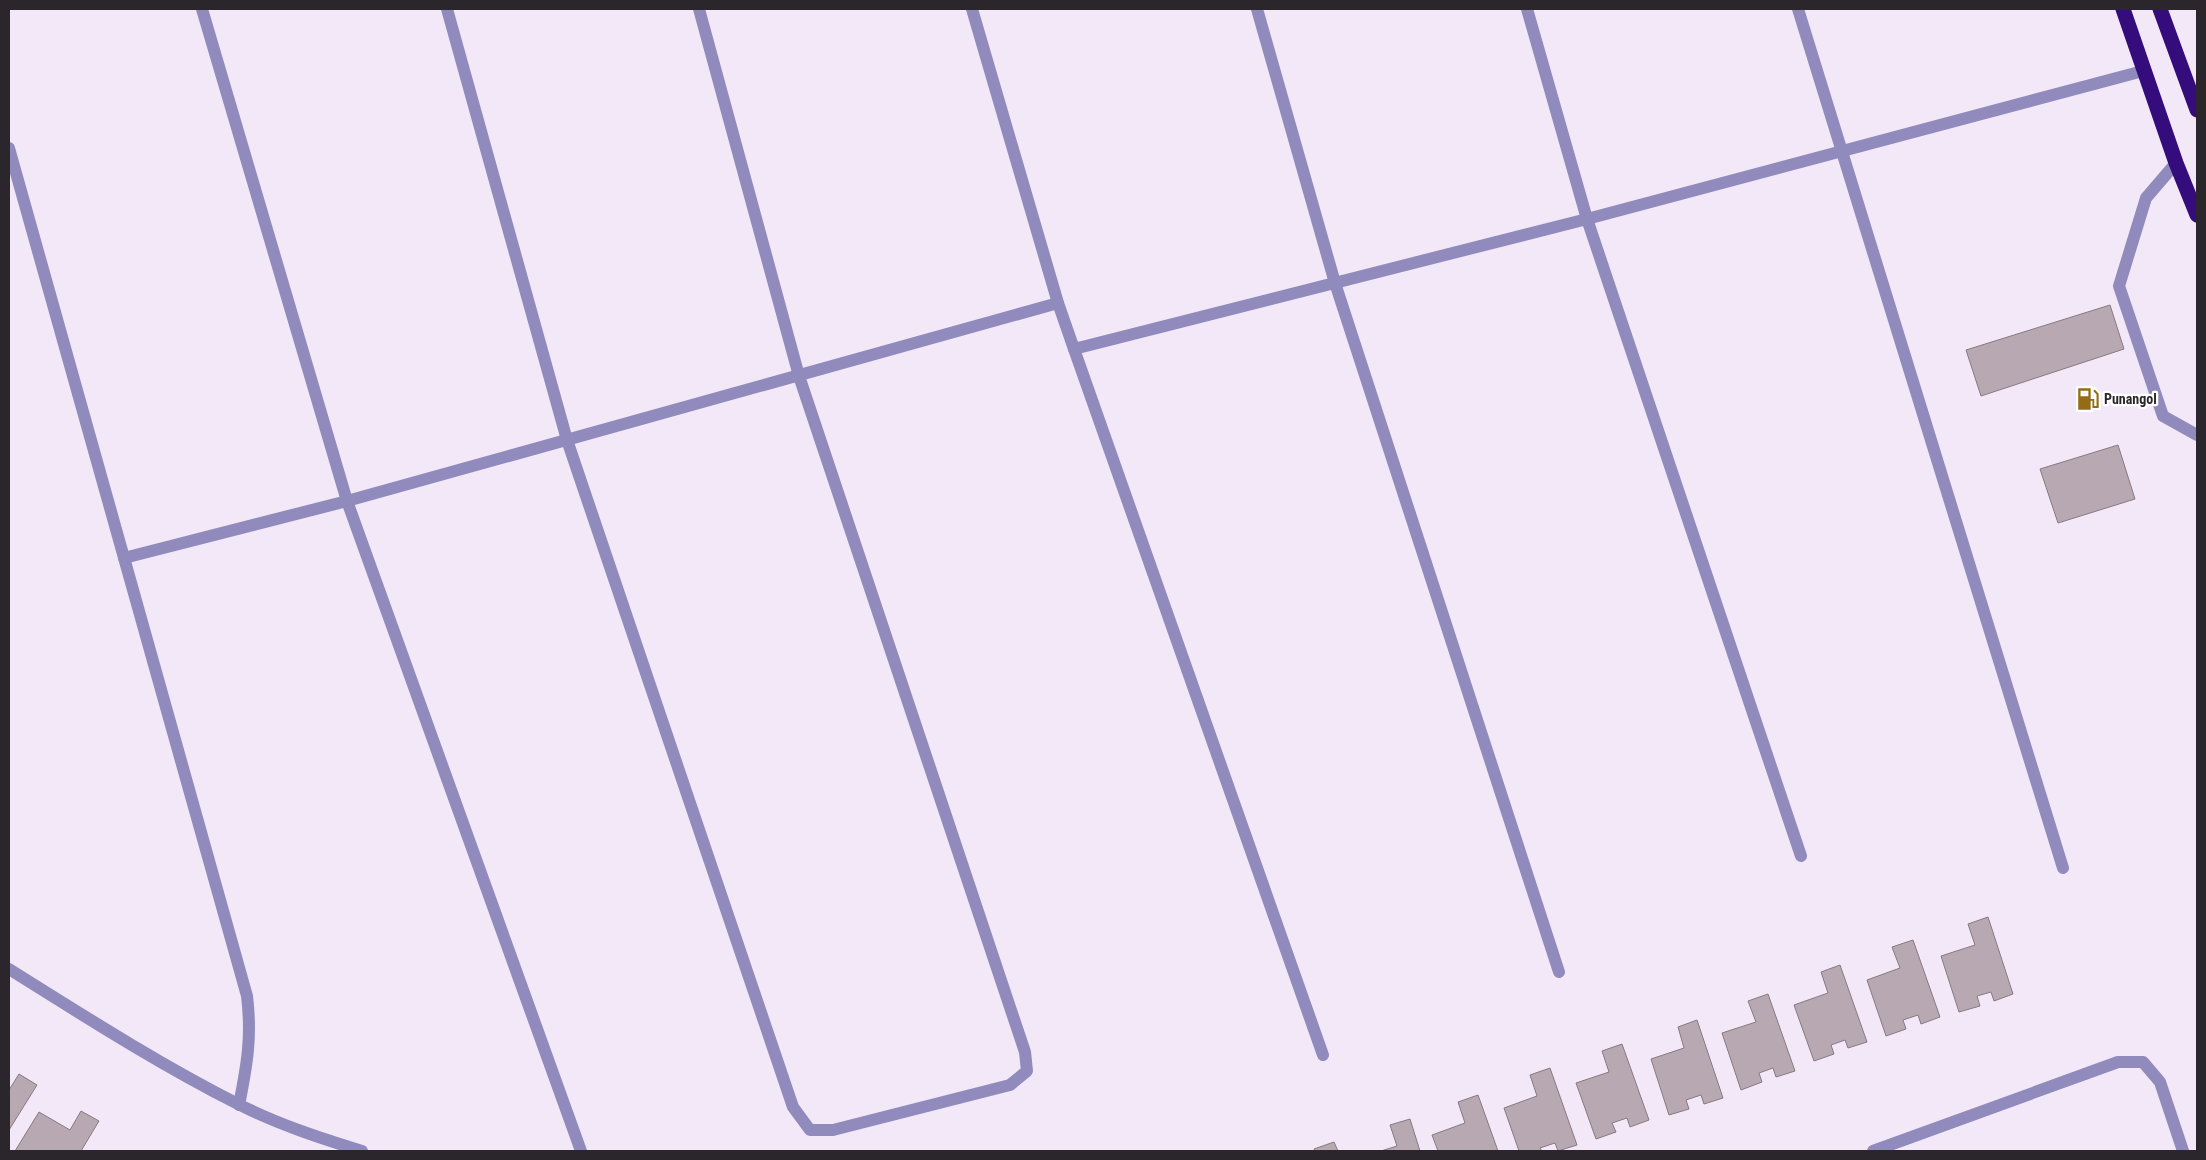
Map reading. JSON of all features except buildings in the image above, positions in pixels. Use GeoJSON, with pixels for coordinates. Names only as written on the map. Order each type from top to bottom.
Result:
{"type":"FeatureCollection","features":[{"type":"Feature","properties":{"kind":"highway"},"geometry":{"type":"LineString","coordinates":[[2123,9],[2176,163],[2197,215]]}},
{"type":"Feature","properties":{"kind":"highway"},"geometry":{"type":"LineString","coordinates":[[2160,9],[2197,110]]}},
{"type":"Feature","properties":{"kind":"street"},"geometry":{"type":"LineString","coordinates":[[202,9],[347,501],[581,1151]]}},
{"type":"Feature","properties":{"kind":"street"},"geometry":{"type":"LineString","coordinates":[[447,9],[567,440],[793,1107],[810,1130],[833,1130],[1010,1085],[1027,1071],[1025,1052],[799,376],[699,9]]}},
{"type":"Feature","properties":{"kind":"street"},"geometry":{"type":"LineString","coordinates":[[972,9],[1058,302],[1323,1055]]}},
{"type":"Feature","properties":{"kind":"street"},"geometry":{"type":"LineString","coordinates":[[1257,9],[1335,283],[1558,972]]}},
{"type":"Feature","properties":{"kind":"street"},"geometry":{"type":"LineString","coordinates":[[1527,9],[1587,219],[1801,856]]}},
{"type":"Feature","properties":{"kind":"street"},"geometry":{"type":"LineString","coordinates":[[1798,9],[2063,868]]}},
{"type":"Feature","properties":{"kind":"street"},"geometry":{"type":"LineString","coordinates":[[1074,349],[1587,219],[2143,71]]}},
{"type":"Feature","properties":{"kind":"street"},"geometry":{"type":"LineString","coordinates":[[9,148],[247,996],[250,1024],[249,1055],[239,1105]]}},
{"type":"Feature","properties":{"kind":"street"},"geometry":{"type":"LineString","coordinates":[[2176,163],[2146,198],[2119,286],[2163,416],[2197,435]]}},
{"type":"Feature","properties":{"kind":"street"},"geometry":{"type":"LineString","coordinates":[[124,558],[347,501],[1058,302]]}},
{"type":"Feature","properties":{"kind":"street"},"geometry":{"type":"LineString","coordinates":[[9,969],[124,1042],[239,1105],[307,1133],[362,1151]]}},
{"type":"Feature","properties":{"kind":"street"},"geometry":{"type":"LineString","coordinates":[[1873,1151],[2118,1062],[2143,1062],[2160,1082],[2183,1151]]}},
{"type":"Feature","properties":{"kind":"place","name":"Punangol"},"geometry":{"type":"Point","coordinates":[2088,399]}}]}
